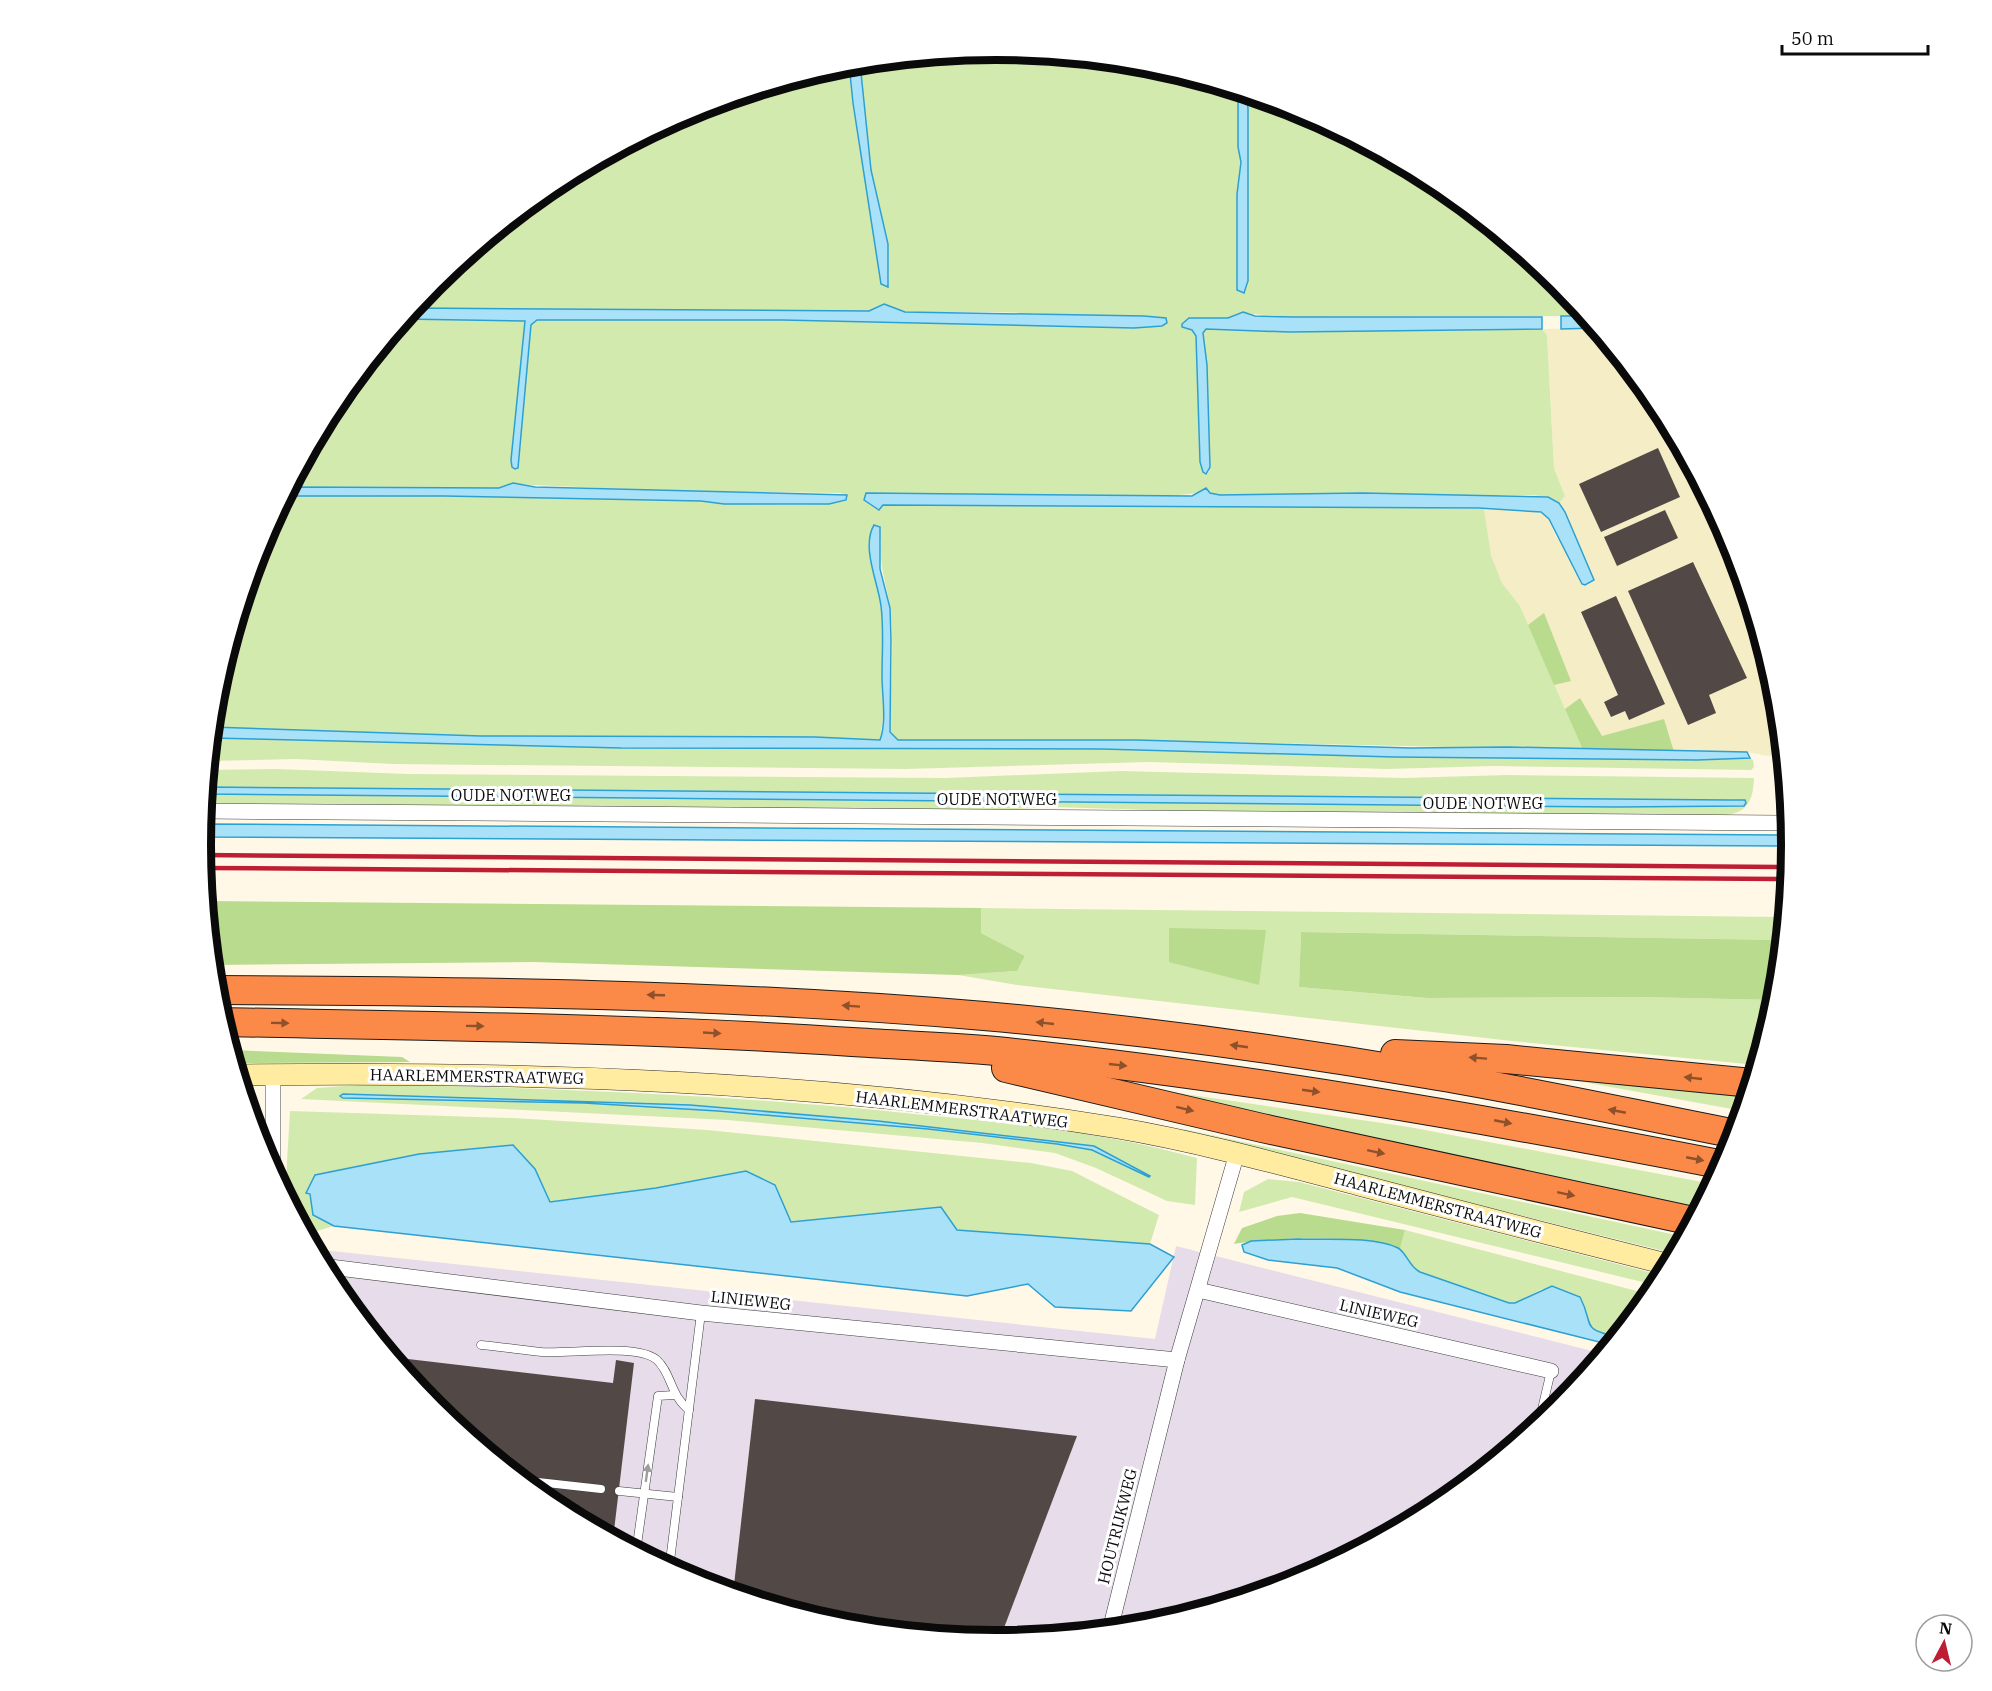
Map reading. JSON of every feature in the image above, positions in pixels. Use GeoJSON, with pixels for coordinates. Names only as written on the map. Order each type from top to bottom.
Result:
{"type":"FeatureCollection","features":[{"type":"Feature","properties":{"kind":"highway"},"geometry":{"type":"LineString","coordinates":[[224,990],[559,993],[724,998],[985,1016],[1175,1037],[1429,1074],[1727,1132]]}},
{"type":"Feature","properties":{"kind":"highway"},"geometry":{"type":"LineString","coordinates":[[231,1022],[663,1030],[992,1051],[1128,1066],[1356,1098],[1499,1121],[1714,1163]]}},
{"type":"Feature","properties":{"kind":"highway"},"geometry":{"type":"LineString","coordinates":[[913,1046],[1262,1128],[1686,1219]]}},
{"type":"Feature","properties":{"kind":"highway"},"geometry":{"type":"LineString","coordinates":[[1296,1054],[1434,1054],[1745,1082]]}},
{"type":"Feature","properties":{"kind":"main road","name":"HAARLEMMERSTRAATWEG"},"geometry":{"type":"LineString","coordinates":[[245,1075],[462,1074],[584,1078],[827,1093],[954,1106],[1119,1129],[1237,1153],[1661,1263]]}},
{"type":"Feature","properties":{"kind":"street","name":"OUDE NOTWEG"},"geometry":{"type":"LineString","coordinates":[[211,811],[1781,823]]}},
{"type":"Feature","properties":{"kind":"street"},"geometry":{"type":"LineString","coordinates":[[273,1074],[273,1152]]}},
{"type":"Feature","properties":{"kind":"street"},"geometry":{"type":"LineString","coordinates":[[1177,1360],[1237,1153]]}},
{"type":"Feature","properties":{"kind":"street","name":"LINIEWEG"},"geometry":{"type":"LineString","coordinates":[[334,1268],[701,1313],[1177,1360]]}},
{"type":"Feature","properties":{"kind":"street","name":"LINIEWEG"},"geometry":{"type":"LineString","coordinates":[[1198,1290],[1551,1371]]}},
{"type":"Feature","properties":{"kind":"street","name":"HOUTRIJKWEG"},"geometry":{"type":"LineString","coordinates":[[1112,1622],[1177,1360]]}},
{"type":"Feature","properties":{"kind":"lane"},"geometry":{"type":"LineString","coordinates":[[670,1560],[701,1313]]}},
{"type":"Feature","properties":{"kind":"lane"},"geometry":{"type":"LineString","coordinates":[[482,1345],[543,1352],[628,1352],[650,1355],[663,1368],[674,1395],[689,1410]]}},
{"type":"Feature","properties":{"kind":"lane"},"geometry":{"type":"LineString","coordinates":[[1542,1410],[1551,1371]]}},
{"type":"Feature","properties":{"kind":"lane"},"geometry":{"type":"LineString","coordinates":[[637,1544],[657,1396],[674,1395]]}},
{"type":"Feature","properties":{"kind":"lane"},"geometry":{"type":"LineString","coordinates":[[536,1482],[601,1489]]}},
{"type":"Feature","properties":{"kind":"lane"},"geometry":{"type":"LineString","coordinates":[[619,1491],[678,1497]]}},
{"type":"Feature","properties":{"kind":"shaded area"},"geometry":{"type":"Polygon","coordinates":[[[1587,328],[1649,409],[1676,453],[1722,545],[1740,593],[1755,642],[1776,754],[1768,756],[1747,752],[1583,750],[1520,606],[1502,583],[1491,555],[1484,509],[1521,510],[1546,514],[1556,537],[1594,580],[1559,503],[1565,496],[1554,468],[1547,335],[1542,329],[1587,328]]]}},
{"type":"Feature","properties":{"kind":"shaded area"},"geometry":{"type":"Polygon","coordinates":[[[1176,1246],[1596,1352],[1551,1401],[1474,1469],[1389,1526],[1297,1571],[1199,1604],[1149,1616],[1047,1629],[996,1631],[945,1629],[843,1616],[793,1604],[695,1571],[603,1526],[518,1469],[441,1401],[405,1363],[373,1324],[323,1250],[1155,1339],[1176,1246]]]}},
{"type":"Feature","properties":{"kind":"green space"},"geometry":{"type":"Polygon","coordinates":[[[996,60],[1047,62],[1149,75],[1238,99],[1238,147],[1241,162],[1237,194],[1237,290],[1247,287],[1248,281],[1247,102],[1297,120],[1389,165],[1474,222],[1514,255],[1576,316],[1294,317],[1238,313],[1228,318],[1189,318],[1182,327],[1191,330],[1196,336],[1200,462],[1209,472],[1207,365],[1203,333],[1206,329],[1289,332],[1542,329],[1547,335],[1554,468],[1565,496],[1559,503],[1548,497],[1532,495],[1220,495],[1208,492],[1169,496],[866,493],[864,500],[878,510],[883,505],[1326,506],[1484,509],[1491,555],[1502,583],[1520,606],[1583,750],[1137,740],[898,740],[890,732],[891,622],[882,566],[881,538],[871,554],[881,603],[883,635],[882,678],[885,701],[880,740],[815,737],[481,736],[220,727],[237,642],[252,593],[270,545],[293,496],[444,496],[799,505],[836,503],[847,500],[847,495],[840,493],[669,491],[510,484],[499,488],[298,487],[343,409],[373,367],[413,319],[525,321],[512,459],[518,467],[531,325],[537,320],[717,319],[1159,327],[1166,318],[994,312],[905,312],[884,304],[869,311],[424,308],[478,255],[518,222],[603,165],[695,120],[793,87],[850,74],[881,284],[889,280],[888,244],[871,170],[861,72],[945,62],[996,60]]]}},
{"type":"Feature","properties":{"kind":"green space"},"geometry":{"type":"Polygon","coordinates":[[[1544,613],[1571,681],[1554,685],[1528,625],[1544,613]]]}},
{"type":"Feature","properties":{"kind":"green space"},"geometry":{"type":"Polygon","coordinates":[[[1580,698],[1602,736],[1664,719],[1674,752],[1583,750],[1565,709],[1580,698]]]}},
{"type":"Feature","properties":{"kind":"green space"},"geometry":{"type":"Polygon","coordinates":[[[218,738],[621,748],[1102,749],[1394,757],[1697,760],[1750,758],[1753,760],[1754,767],[1751,770],[1494,766],[1387,769],[1149,762],[905,769],[393,764],[296,759],[215,761],[218,738]]]}},
{"type":"Feature","properties":{"kind":"green space"},"geometry":{"type":"Polygon","coordinates":[[[277,769],[408,774],[946,778],[1120,771],[1403,778],[1507,775],[1754,778],[1751,798],[1745,808],[1726,815],[1180,811],[1054,807],[975,811],[212,803],[212,794],[1616,807],[1744,806],[1745,800],[213,787],[214,770],[277,769]]]}},
{"type":"Feature","properties":{"kind":"green space"},"geometry":{"type":"Polygon","coordinates":[[[212,901],[981,908],[981,933],[1025,956],[1017,971],[958,975],[533,962],[220,965],[212,901]]]}},
{"type":"Feature","properties":{"kind":"green space"},"geometry":{"type":"Polygon","coordinates":[[[981,908],[1778,917],[1776,940],[1301,932],[1299,987],[1427,998],[1640,997],[1766,1000],[1750,1064],[1512,1041],[1017,985],[958,975],[1017,971],[1025,956],[981,933],[981,908]]]}},
{"type":"Feature","properties":{"kind":"green space"},"geometry":{"type":"Polygon","coordinates":[[[1169,928],[1266,930],[1259,985],[1169,962],[1169,928]]]}},
{"type":"Feature","properties":{"kind":"green space"},"geometry":{"type":"Polygon","coordinates":[[[1301,932],[1776,940],[1766,1000],[1640,997],[1427,998],[1299,987],[1301,932]]]}},
{"type":"Feature","properties":{"kind":"green space"},"geometry":{"type":"Polygon","coordinates":[[[237,1050],[402,1057],[410,1062],[241,1063],[237,1050]]]}},
{"type":"Feature","properties":{"kind":"green space"},"geometry":{"type":"Polygon","coordinates":[[[1511,1069],[1742,1090],[1736,1110],[1511,1069]]]}},
{"type":"Feature","properties":{"kind":"green space"},"geometry":{"type":"Polygon","coordinates":[[[374,1084],[577,1090],[712,1097],[847,1107],[1092,1135],[1197,1158],[1195,1205],[1167,1201],[1096,1168],[1055,1153],[982,1143],[727,1120],[301,1099],[317,1088],[374,1084]]]}},
{"type":"Feature","properties":{"kind":"green space"},"geometry":{"type":"Polygon","coordinates":[[[1171,1092],[1409,1127],[1705,1182],[1692,1207],[1170,1094],[1171,1092]]]}},
{"type":"Feature","properties":{"kind":"green space"},"geometry":{"type":"Polygon","coordinates":[[[290,1111],[514,1118],[707,1130],[1031,1163],[1072,1171],[1159,1215],[1150,1244],[957,1230],[941,1207],[790,1222],[775,1185],[746,1171],[656,1188],[550,1202],[535,1169],[513,1145],[419,1154],[315,1175],[310,1189],[306,1190],[310,1194],[313,1215],[334,1226],[313,1232],[286,1180],[290,1111]]]}},
{"type":"Feature","properties":{"kind":"green space"},"geometry":{"type":"Polygon","coordinates":[[[1183,1129],[1677,1235],[1667,1252],[1185,1132],[1183,1129]]]}},
{"type":"Feature","properties":{"kind":"green space"},"geometry":{"type":"Polygon","coordinates":[[[1268,1179],[1299,1182],[1654,1273],[1648,1283],[1292,1197],[1239,1212],[1244,1192],[1268,1179]]]}},
{"type":"Feature","properties":{"kind":"green space"},"geometry":{"type":"Polygon","coordinates":[[[1300,1213],[1405,1230],[1400,1249],[1384,1244],[1341,1239],[1271,1240],[1234,1244],[1242,1228],[1277,1216],[1300,1213]]]}},
{"type":"Feature","properties":{"kind":"green space"},"geometry":{"type":"Polygon","coordinates":[[[1405,1230],[1642,1292],[1610,1335],[1597,1331],[1590,1325],[1580,1297],[1542,1289],[1515,1303],[1509,1303],[1420,1272],[1410,1265],[1400,1249],[1405,1230]]]}},
{"type":"Feature","properties":{"kind":"water"},"geometry":{"type":"Polygon","coordinates":[[[861,72],[871,170],[888,244],[888,287],[881,284],[850,74],[861,72]]]}},
{"type":"Feature","properties":{"kind":"water"},"geometry":{"type":"Polygon","coordinates":[[[1238,99],[1248,102],[1248,109],[1248,281],[1244,293],[1237,290],[1237,194],[1241,162],[1238,147],[1238,99]]]}},
{"type":"Feature","properties":{"kind":"water"},"geometry":{"type":"Polygon","coordinates":[[[884,304],[905,312],[1144,316],[1166,318],[1167,323],[1162,326],[1134,328],[782,320],[537,320],[531,325],[518,468],[515,469],[512,467],[511,460],[525,321],[413,319],[424,308],[869,311],[884,304]]]}},
{"type":"Feature","properties":{"kind":"water"},"geometry":{"type":"Polygon","coordinates":[[[1243,312],[1255,316],[1294,317],[1542,317],[1542,329],[1289,332],[1206,329],[1203,333],[1207,365],[1210,467],[1206,474],[1200,462],[1196,336],[1192,330],[1182,327],[1182,324],[1189,318],[1228,318],[1243,312]]]}},
{"type":"Feature","properties":{"kind":"water"},"geometry":{"type":"Polygon","coordinates":[[[1561,316],[1576,316],[1587,328],[1561,329],[1561,316]]]}},
{"type":"Feature","properties":{"kind":"water"},"geometry":{"type":"Polygon","coordinates":[[[513,483],[535,487],[847,495],[846,500],[829,504],[724,504],[701,501],[444,496],[293,496],[298,487],[499,488],[513,483]]]}},
{"type":"Feature","properties":{"kind":"water"},"geometry":{"type":"Polygon","coordinates":[[[1206,488],[1210,493],[1220,495],[1363,493],[1548,497],[1559,503],[1565,512],[1594,580],[1585,585],[1582,584],[1549,519],[1541,512],[1479,508],[883,505],[879,510],[864,500],[866,493],[1192,496],[1206,488]]]}},
{"type":"Feature","properties":{"kind":"water"},"geometry":{"type":"Polygon","coordinates":[[[874,525],[880,527],[880,569],[890,608],[890,732],[898,740],[1137,740],[1411,748],[1508,747],[1747,752],[1750,758],[1697,760],[1394,757],[1102,749],[621,748],[218,738],[220,727],[481,736],[815,737],[880,740],[884,717],[882,624],[881,606],[870,554],[870,534],[874,525]]]}},
{"type":"Feature","properties":{"kind":"water"},"geometry":{"type":"Polygon","coordinates":[[[213,787],[1745,800],[1746,803],[1744,806],[1616,807],[212,794],[213,787]]]}},
{"type":"Feature","properties":{"kind":"water"},"geometry":{"type":"Polygon","coordinates":[[[211,824],[1781,835],[1781,846],[210,837],[211,824]]]}},
{"type":"Feature","properties":{"kind":"water"},"geometry":{"type":"Polygon","coordinates":[[[343,1094],[690,1105],[878,1121],[1094,1146],[1150,1176],[1092,1150],[928,1129],[718,1111],[584,1103],[343,1098],[340,1096],[343,1094]]]}},
{"type":"Feature","properties":{"kind":"water"},"geometry":{"type":"Polygon","coordinates":[[[513,1145],[535,1169],[550,1202],[656,1188],[746,1171],[775,1185],[791,1222],[941,1207],[957,1230],[1150,1244],[1174,1257],[1131,1311],[1055,1307],[1028,1284],[967,1296],[334,1226],[313,1215],[310,1194],[306,1193],[315,1175],[419,1154],[513,1145]]]}},
{"type":"Feature","properties":{"kind":"water"},"geometry":{"type":"Polygon","coordinates":[[[1335,1239],[1388,1244],[1401,1250],[1413,1267],[1420,1272],[1509,1303],[1515,1303],[1552,1286],[1580,1297],[1593,1328],[1610,1335],[1603,1343],[1400,1292],[1337,1268],[1268,1260],[1244,1252],[1242,1245],[1251,1241],[1335,1239]]]}},
{"type":"Feature","properties":{"kind":"building"},"geometry":{"type":"Polygon","coordinates":[[[1658,448],[1680,497],[1601,532],[1579,484],[1658,448]]]}},
{"type":"Feature","properties":{"kind":"building"},"geometry":{"type":"Polygon","coordinates":[[[1665,510],[1678,538],[1617,566],[1604,537],[1665,510]]]}},
{"type":"Feature","properties":{"kind":"building"},"geometry":{"type":"Polygon","coordinates":[[[1693,562],[1747,678],[1709,695],[1716,713],[1688,725],[1628,591],[1693,562]]]}},
{"type":"Feature","properties":{"kind":"building"},"geometry":{"type":"Polygon","coordinates":[[[1616,596],[1665,704],[1629,720],[1625,711],[1611,717],[1604,702],[1618,695],[1581,612],[1616,596]]]}},
{"type":"Feature","properties":{"kind":"building"},"geometry":{"type":"Polygon","coordinates":[[[401,1358],[613,1383],[616,1360],[634,1363],[614,1532],[560,1499],[518,1469],[441,1401],[401,1358]]]}},
{"type":"Feature","properties":{"kind":"building"},"geometry":{"type":"Polygon","coordinates":[[[755,1399],[1077,1436],[1003,1631],[945,1629],[843,1616],[793,1604],[734,1585],[755,1399]]]}},
{"type":"Feature","properties":{"kind":"railway"},"geometry":{"type":"LineString","coordinates":[[210,855],[1781,867]]}},
{"type":"Feature","properties":{"kind":"railway"},"geometry":{"type":"LineString","coordinates":[[211,868],[1780,879]]}}]}
